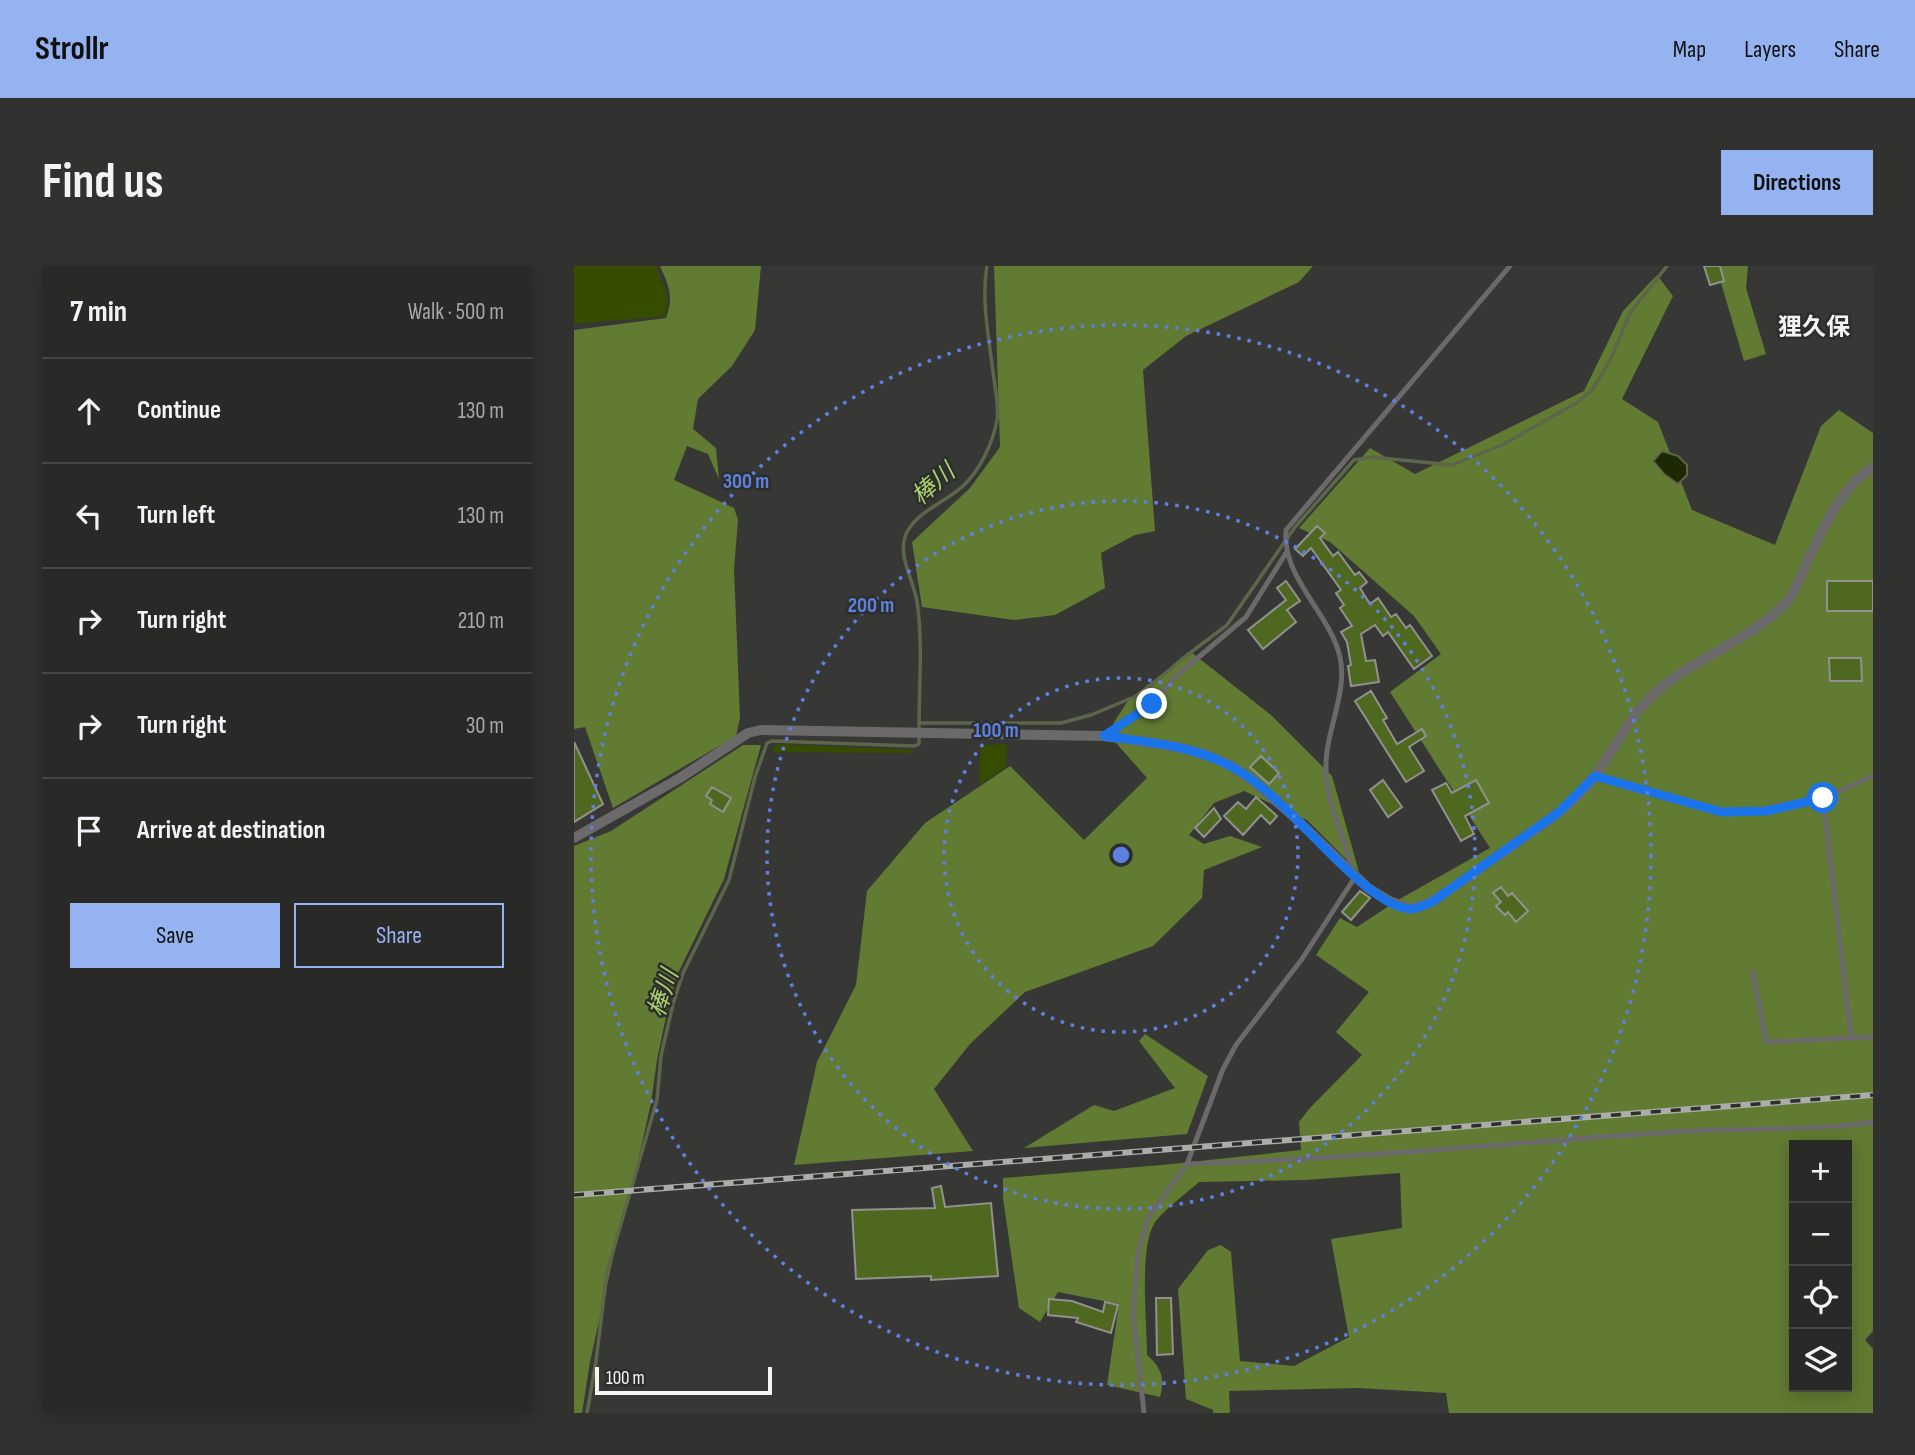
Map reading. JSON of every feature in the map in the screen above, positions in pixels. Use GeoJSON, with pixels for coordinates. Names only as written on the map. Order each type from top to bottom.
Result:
{"type":"FeatureCollection","features":[{"type":"Feature","properties":{"kind":"street"},"geometry":{"type":"LineString","coordinates":[[574,838],[680,778],[748,733],[761,730],[1104,736],[1202,753],[1230,765],[1292,815],[1355,877],[1389,901],[1411,909],[1432,902],[1559,812],[1595,776],[1632,719],[1653,695],[1676,676],[1784,606],[1835,507],[1850,485],[1873,467]]}},
{"type":"Feature","properties":{"kind":"lane"},"geometry":{"type":"LineString","coordinates":[[1144,1413],[1133,1311],[1138,1253],[1143,1231],[1154,1207],[1187,1164],[1223,1069],[1236,1045],[1302,959],[1355,877],[1333,806],[1326,772],[1326,747],[1342,675],[1340,657],[1332,636],[1291,566],[1286,553],[1286,530],[1510,266]]}},
{"type":"Feature","properties":{"kind":"lane"},"geometry":{"type":"LineString","coordinates":[[1104,736],[1152,704],[1174,678],[1246,617],[1286,553]]}},
{"type":"Feature","properties":{"kind":"lane"},"geometry":{"type":"LineString","coordinates":[[1595,776],[1721,812],[1766,811],[1823,798],[1873,776]]}},
{"type":"Feature","properties":{"kind":"lane"},"geometry":{"type":"LineString","coordinates":[[1823,798],[1851,1037]]}},
{"type":"Feature","properties":{"kind":"lane"},"geometry":{"type":"LineString","coordinates":[[1754,972],[1766,1042],[1873,1037]]}},
{"type":"Feature","properties":{"kind":"lane"},"geometry":{"type":"LineString","coordinates":[[1187,1164],[1386,1153],[1728,1128],[1839,1128],[1873,1122]]}},
{"type":"Feature","properties":{"kind":"green space"},"geometry":{"type":"Polygon","coordinates":[[[574,266],[656,266],[667,297],[665,316],[574,324],[574,266]]]}},
{"type":"Feature","properties":{"kind":"green space"},"geometry":{"type":"Polygon","coordinates":[[[660,266],[761,266],[755,330],[732,366],[698,399],[693,429],[716,448],[719,479],[708,454],[687,446],[674,480],[734,508],[738,520],[734,569],[740,718],[736,736],[613,808],[585,727],[574,729],[574,330],[666,318],[670,304],[669,292],[660,266]]]}},
{"type":"Feature","properties":{"kind":"green space"},"geometry":{"type":"Polygon","coordinates":[[[994,266],[1313,266],[1299,282],[1186,336],[1143,370],[1155,531],[1135,535],[1101,553],[1105,588],[1055,615],[1014,620],[922,607],[912,542],[970,488],[1000,447],[994,266]]]}},
{"type":"Feature","properties":{"kind":"green space"},"geometry":{"type":"Polygon","coordinates":[[[1716,266],[1748,266],[1746,288],[1766,354],[1744,361],[1716,266]]]}},
{"type":"Feature","properties":{"kind":"green space"},"geometry":{"type":"Polygon","coordinates":[[[1657,275],[1673,296],[1622,399],[1658,422],[1692,510],[1775,545],[1821,426],[1839,410],[1873,433],[1873,1331],[1865,1340],[1873,1349],[1873,1413],[1449,1413],[1446,1393],[1358,1388],[1229,1391],[1230,1413],[1213,1413],[1213,1410],[1186,1399],[1178,1289],[1208,1250],[1221,1245],[1231,1252],[1240,1361],[1294,1366],[1349,1337],[1331,1239],[1402,1228],[1400,1173],[1304,1180],[1199,1182],[1157,1219],[1149,1236],[1145,1268],[1147,1355],[1161,1374],[1160,1397],[1107,1385],[1119,1304],[1058,1292],[1040,1322],[1019,1308],[1003,1198],[1003,1178],[1301,1150],[1299,1122],[1362,1055],[1336,1032],[1369,992],[1316,955],[1340,918],[1357,927],[1398,900],[1490,848],[1390,692],[1441,654],[1414,616],[1330,542],[1299,528],[1370,448],[1415,474],[1584,391],[1623,311],[1657,275]]]}},
{"type":"Feature","properties":{"kind":"green space"},"geometry":{"type":"Polygon","coordinates":[[[1191,652],[1271,715],[1332,776],[1359,872],[1307,820],[1244,791],[1214,803],[1189,835],[1204,844],[1230,836],[1262,847],[1204,870],[1202,898],[1153,946],[1025,992],[970,1044],[934,1089],[973,1151],[794,1165],[817,1062],[856,985],[867,891],[925,823],[1010,766],[1084,840],[1147,778],[1116,743],[1113,724],[1129,699],[1191,652]]]}},
{"type":"Feature","properties":{"kind":"green space"},"geometry":{"type":"Polygon","coordinates":[[[777,744],[912,750],[912,753],[771,752],[777,744]]]}},
{"type":"Feature","properties":{"kind":"green space"},"geometry":{"type":"Polygon","coordinates":[[[1007,744],[1006,767],[979,785],[981,745],[1007,744]]]}},
{"type":"Feature","properties":{"kind":"green space"},"geometry":{"type":"Polygon","coordinates":[[[743,745],[761,745],[724,879],[677,975],[668,1007],[651,1103],[635,1175],[624,1209],[590,1362],[582,1413],[574,1413],[574,846],[611,831],[743,745]]]}},
{"type":"Feature","properties":{"kind":"green space"},"geometry":{"type":"Polygon","coordinates":[[[1145,1034],[1208,1076],[1187,1134],[1024,1148],[1094,1105],[1114,1111],[1175,1088],[1139,1041],[1145,1034]]]}},
{"type":"Feature","properties":{"kind":"shaded area"},"geometry":{"type":"Polygon","coordinates":[[[1662,451],[1678,456],[1687,465],[1687,475],[1678,484],[1664,474],[1653,461],[1662,451]]]}},
{"type":"Feature","properties":{"kind":"building"},"geometry":{"type":"Polygon","coordinates":[[[1704,266],[1720,266],[1724,281],[1710,285],[1704,266]]]}},
{"type":"Feature","properties":{"kind":"building"},"geometry":{"type":"Polygon","coordinates":[[[1317,526],[1325,533],[1320,538],[1333,556],[1338,552],[1355,575],[1359,572],[1367,582],[1360,588],[1370,604],[1378,598],[1391,617],[1396,614],[1406,628],[1410,625],[1432,656],[1414,669],[1388,632],[1383,636],[1375,625],[1361,634],[1366,661],[1375,660],[1379,682],[1351,686],[1347,642],[1341,632],[1352,626],[1340,608],[1344,605],[1336,593],[1341,590],[1311,548],[1303,556],[1295,549],[1317,526]]]}},
{"type":"Feature","properties":{"kind":"building"},"geometry":{"type":"Polygon","coordinates":[[[1286,581],[1300,601],[1287,610],[1296,622],[1263,649],[1248,630],[1286,600],[1277,588],[1286,581]]]}},
{"type":"Feature","properties":{"kind":"building"},"geometry":{"type":"Polygon","coordinates":[[[1827,581],[1873,581],[1873,611],[1827,611],[1827,581]]]}},
{"type":"Feature","properties":{"kind":"building"},"geometry":{"type":"Polygon","coordinates":[[[1829,658],[1861,658],[1862,681],[1830,681],[1829,658]]]}},
{"type":"Feature","properties":{"kind":"building"},"geometry":{"type":"Polygon","coordinates":[[[1371,691],[1387,718],[1383,720],[1397,744],[1422,729],[1426,736],[1409,747],[1424,771],[1406,782],[1355,701],[1371,691]]]}},
{"type":"Feature","properties":{"kind":"building"},"geometry":{"type":"Polygon","coordinates":[[[574,742],[603,804],[574,822],[574,742]]]}},
{"type":"Feature","properties":{"kind":"building"},"geometry":{"type":"Polygon","coordinates":[[[1261,756],[1279,773],[1269,784],[1250,767],[1261,756]]]}},
{"type":"Feature","properties":{"kind":"building"},"geometry":{"type":"Polygon","coordinates":[[[1383,780],[1402,807],[1388,817],[1370,790],[1383,780]]]}},
{"type":"Feature","properties":{"kind":"building"},"geometry":{"type":"Polygon","coordinates":[[[1476,780],[1489,803],[1465,816],[1474,834],[1461,841],[1432,790],[1446,783],[1452,793],[1476,780]]]}},
{"type":"Feature","properties":{"kind":"building"},"geometry":{"type":"Polygon","coordinates":[[[712,787],[731,798],[723,812],[710,804],[712,800],[706,796],[712,787]]]}},
{"type":"Feature","properties":{"kind":"building"},"geometry":{"type":"Polygon","coordinates":[[[1256,797],[1277,816],[1270,824],[1261,815],[1243,835],[1224,816],[1238,802],[1246,809],[1256,797]]]}},
{"type":"Feature","properties":{"kind":"building"},"geometry":{"type":"Polygon","coordinates":[[[1214,808],[1221,819],[1204,837],[1195,828],[1214,808]]]}},
{"type":"Feature","properties":{"kind":"building"},"geometry":{"type":"Polygon","coordinates":[[[1501,887],[1508,896],[1512,893],[1528,911],[1516,922],[1508,912],[1505,915],[1496,906],[1501,902],[1493,893],[1501,887]]]}},
{"type":"Feature","properties":{"kind":"building"},"geometry":{"type":"Polygon","coordinates":[[[1360,891],[1370,898],[1351,920],[1342,912],[1360,891]]]}},
{"type":"Feature","properties":{"kind":"building"},"geometry":{"type":"Polygon","coordinates":[[[941,1186],[945,1207],[991,1203],[998,1276],[931,1280],[931,1276],[856,1279],[852,1210],[935,1208],[932,1188],[941,1186]]]}},
{"type":"Feature","properties":{"kind":"building"},"geometry":{"type":"Polygon","coordinates":[[[1156,1298],[1171,1298],[1173,1354],[1157,1355],[1156,1298]]]}},
{"type":"Feature","properties":{"kind":"building"},"geometry":{"type":"Polygon","coordinates":[[[1049,1299],[1072,1301],[1103,1312],[1105,1302],[1118,1305],[1111,1333],[1076,1322],[1078,1318],[1048,1315],[1049,1299]]]}},
{"type":"Feature","properties":{"kind":"waterway","name":"棒川"},"geometry":{"type":"LineString","coordinates":[[919,729],[919,617],[915,593],[904,559],[904,542],[906,534],[917,519],[969,480],[985,456],[992,438],[998,408],[985,306],[987,266]]}},
{"type":"Feature","properties":{"kind":"waterway"},"geometry":{"type":"LineString","coordinates":[[919,723],[1061,723],[1091,715],[1141,694],[1227,625],[1295,527],[1354,460],[1371,457],[1452,465],[1502,445],[1578,402],[1592,390],[1600,377],[1630,313],[1667,266]]}},
{"type":"Feature","properties":{"kind":"waterway","name":"棒川"},"geometry":{"type":"LineString","coordinates":[[587,1413],[607,1272],[657,1100],[661,1056],[673,1004],[683,973],[729,880],[755,777],[767,743],[772,741],[914,746],[919,744],[919,738]]}},
{"type":"Feature","properties":{"kind":"railway"},"geometry":{"type":"LineString","coordinates":[[574,1195],[1873,1095]]}},
{"type":"Feature","properties":{"kind":"district","name":"狸久保"},"geometry":{"type":"Point","coordinates":[1814,327]}},
{"type":"Feature","properties":{"kind":"route"},"geometry":{"type":"LineString","coordinates":[[1152,704],[1104,736],[1202,753],[1230,765],[1292,815],[1368,888],[1389,901],[1411,909],[1432,902],[1559,812],[1595,776],[1721,812],[1766,811],[1823,798]]}}]}
